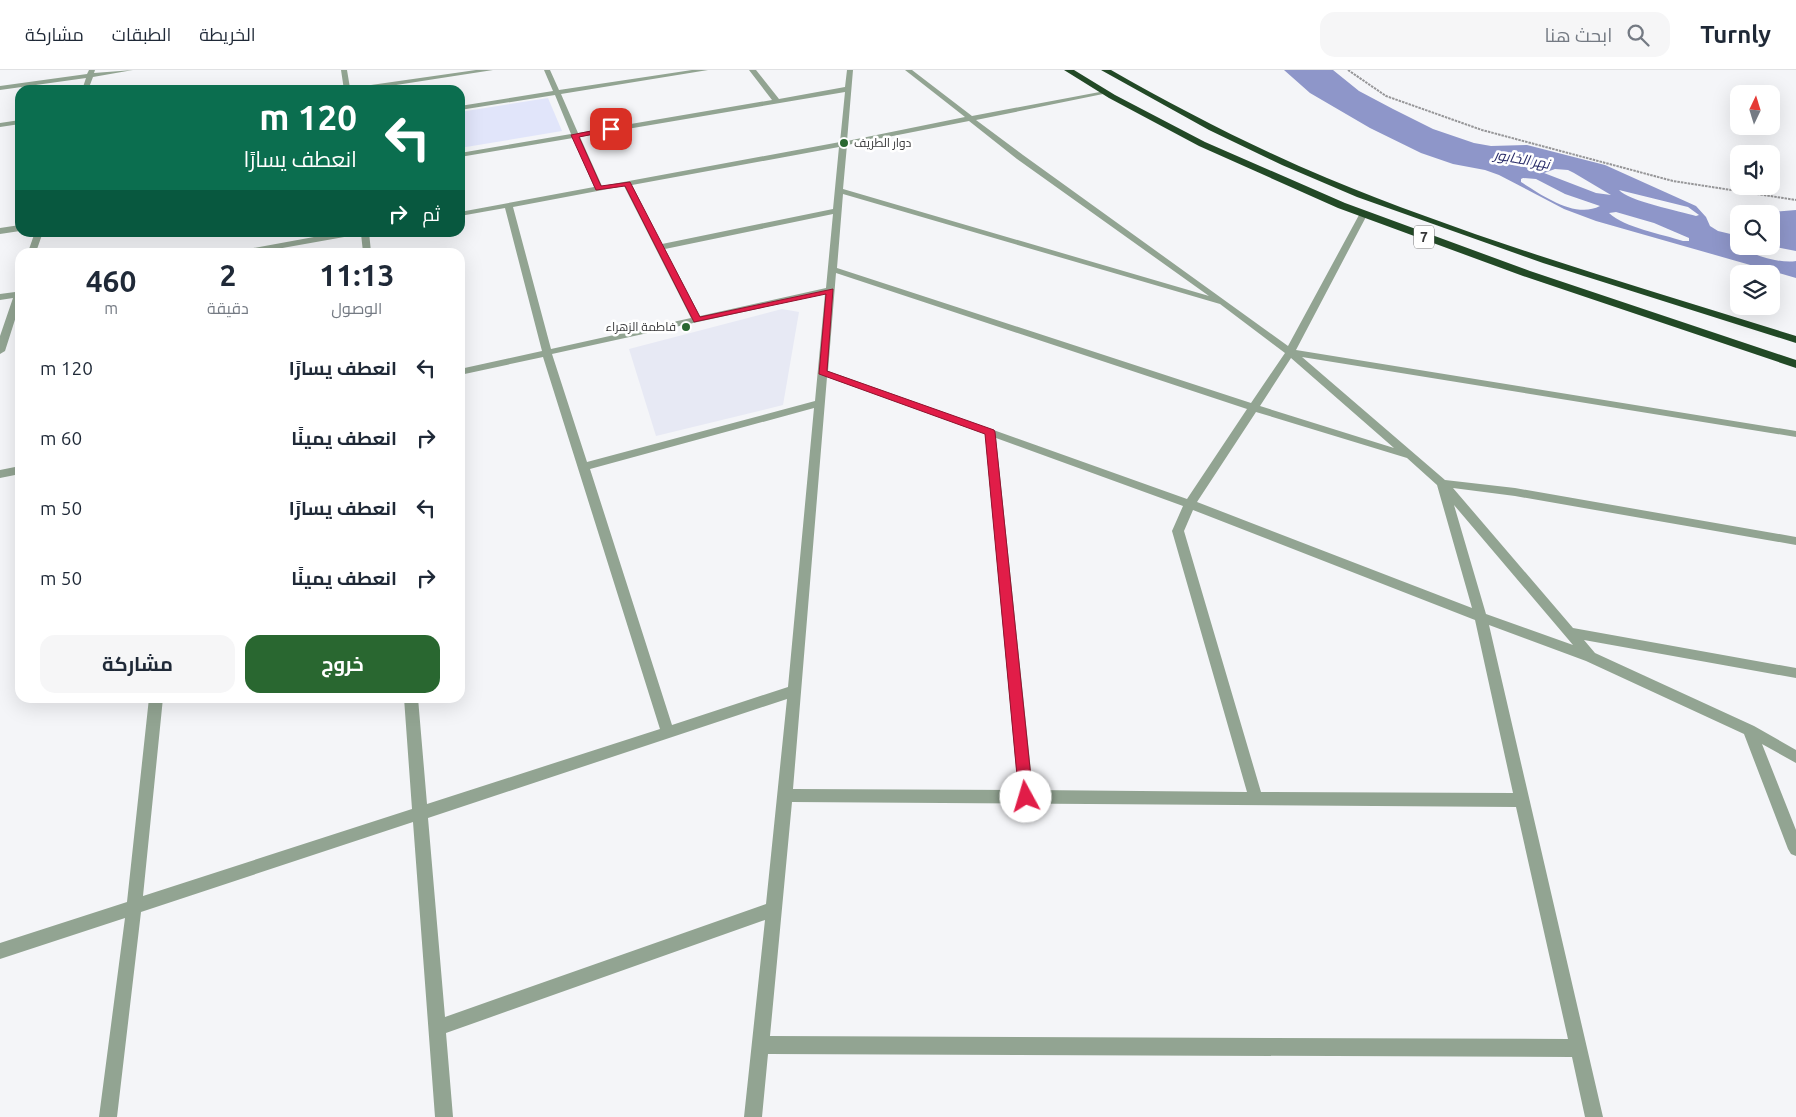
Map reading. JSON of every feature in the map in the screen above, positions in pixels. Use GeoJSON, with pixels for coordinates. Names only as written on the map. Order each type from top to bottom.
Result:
{"type":"FeatureCollection","features":[{"type":"Feature","properties":{"kind":"highway","name":"7"},"geometry":{"type":"LineString","coordinates":[[1068,70],[1103,92],[1207,146],[1363,215],[1545,281],[1796,364]]}},
{"type":"Feature","properties":{"kind":"highway","name":"7"},"geometry":{"type":"LineString","coordinates":[[1106,70],[1222,133],[1303,171],[1397,209],[1586,273],[1796,340]]}},
{"type":"Feature","properties":{"kind":"street"},"geometry":{"type":"LineString","coordinates":[[18,85],[91,73],[130,70]]}},
{"type":"Feature","properties":{"kind":"street"},"geometry":{"type":"LineString","coordinates":[[344,70],[348,85]]}},
{"type":"Feature","properties":{"kind":"street"},"geometry":{"type":"LineString","coordinates":[[384,85],[490,70]]}},
{"type":"Feature","properties":{"kind":"street"},"geometry":{"type":"LineString","coordinates":[[547,70],[599,189]]}},
{"type":"Feature","properties":{"kind":"street"},"geometry":{"type":"LineString","coordinates":[[465,107],[705,70]]}},
{"type":"Feature","properties":{"kind":"street"},"geometry":{"type":"LineString","coordinates":[[752,70],[777,101]]}},
{"type":"Feature","properties":{"kind":"street"},"geometry":{"type":"LineString","coordinates":[[753,1117],[785,795],[850,70]]}},
{"type":"Feature","properties":{"kind":"street"},"geometry":{"type":"LineString","coordinates":[[908,70],[970,119],[1290,352],[1442,484],[1592,657]]}},
{"type":"Feature","properties":{"kind":"street"},"geometry":{"type":"LineString","coordinates":[[87,85],[91,73]]}},
{"type":"Feature","properties":{"kind":"street"},"geometry":{"type":"LineString","coordinates":[[0,88],[15,86]]}},
{"type":"Feature","properties":{"kind":"street"},"geometry":{"type":"LineString","coordinates":[[465,154],[848,89]]}},
{"type":"Feature","properties":{"kind":"street"},"geometry":{"type":"LineString","coordinates":[[465,213],[843,144],[1103,92]]}},
{"type":"Feature","properties":{"kind":"street"},"geometry":{"type":"LineString","coordinates":[[0,125],[15,123]]}},
{"type":"Feature","properties":{"kind":"street"},"geometry":{"type":"LineString","coordinates":[[628,184],[697,320]]}},
{"type":"Feature","properties":{"kind":"street"},"geometry":{"type":"LineString","coordinates":[[839,190],[1227,305]]}},
{"type":"Feature","properties":{"kind":"street"},"geometry":{"type":"LineString","coordinates":[[508,205],[547,353],[668,732]]}},
{"type":"Feature","properties":{"kind":"street"},"geometry":{"type":"LineString","coordinates":[[660,248],[837,211]]}},
{"type":"Feature","properties":{"kind":"street"},"geometry":{"type":"LineString","coordinates":[[1256,798],[1178,531],[1190,504],[1290,352],[1363,215]]}},
{"type":"Feature","properties":{"kind":"street"},"geometry":{"type":"LineString","coordinates":[[0,231],[15,229]]}},
{"type":"Feature","properties":{"kind":"street"},"geometry":{"type":"LineString","coordinates":[[270,248],[330,237]]}},
{"type":"Feature","properties":{"kind":"street"},"geometry":{"type":"LineString","coordinates":[[832,269],[1254,408],[1411,456]]}},
{"type":"Feature","properties":{"kind":"street"},"geometry":{"type":"LineString","coordinates":[[465,371],[830,290]]}},
{"type":"Feature","properties":{"kind":"street"},"geometry":{"type":"LineString","coordinates":[[0,298],[15,294]]}},
{"type":"Feature","properties":{"kind":"street"},"geometry":{"type":"LineString","coordinates":[[0,351],[15,307]]}},
{"type":"Feature","properties":{"kind":"street"},"geometry":{"type":"LineString","coordinates":[[1290,352],[1796,434]]}},
{"type":"Feature","properties":{"kind":"street"},"geometry":{"type":"LineString","coordinates":[[822,372],[1190,504],[1481,617],[1592,657],[1749,730],[1796,757]]}},
{"type":"Feature","properties":{"kind":"street"},"geometry":{"type":"LineString","coordinates":[[584,467],[820,403]]}},
{"type":"Feature","properties":{"kind":"street"},"geometry":{"type":"LineString","coordinates":[[990,432],[1026,797]]}},
{"type":"Feature","properties":{"kind":"street"},"geometry":{"type":"LineString","coordinates":[[0,474],[15,471]]}},
{"type":"Feature","properties":{"kind":"street"},"geometry":{"type":"LineString","coordinates":[[1442,484],[1515,492],[1796,541]]}},
{"type":"Feature","properties":{"kind":"street"},"geometry":{"type":"LineString","coordinates":[[1442,484],[1481,617],[1594,1117]]}},
{"type":"Feature","properties":{"kind":"street"},"geometry":{"type":"LineString","coordinates":[[1570,632],[1796,673]]}},
{"type":"Feature","properties":{"kind":"street"},"geometry":{"type":"LineString","coordinates":[[0,951],[794,691]]}},
{"type":"Feature","properties":{"kind":"street"},"geometry":{"type":"LineString","coordinates":[[108,1117],[134,907],[155,703]]}},
{"type":"Feature","properties":{"kind":"street"},"geometry":{"type":"LineString","coordinates":[[411,703],[444,1117]]}},
{"type":"Feature","properties":{"kind":"street"},"geometry":{"type":"LineString","coordinates":[[1749,730],[1796,849]]}},
{"type":"Feature","properties":{"kind":"street"},"geometry":{"type":"LineString","coordinates":[[785,795],[1523,800]]}},
{"type":"Feature","properties":{"kind":"street"},"geometry":{"type":"LineString","coordinates":[[437,1028],[773,909]]}},
{"type":"Feature","properties":{"kind":"street"},"geometry":{"type":"LineString","coordinates":[[760,1045],[1579,1048]]}},
{"type":"Feature","properties":{"kind":"path"},"geometry":{"type":"LineString","coordinates":[[1348,70],[1386,96],[1482,130],[1673,181],[1796,200]]}},
{"type":"Feature","properties":{"kind":"shaded area"},"geometry":{"type":"Polygon","coordinates":[[[548,98],[562,131],[465,147],[465,111],[548,98]]]}},
{"type":"Feature","properties":{"kind":"shaded area"},"geometry":{"type":"Polygon","coordinates":[[[782,309],[799,312],[783,405],[656,436],[629,349],[782,309]]]}},
{"type":"Feature","properties":{"kind":"water","name":"نهر الخابور"},"geometry":{"type":"Polygon","coordinates":[[[1284,70],[1333,70],[1359,91],[1393,109],[1433,129],[1474,143],[1491,146],[1527,145],[1605,165],[1696,206],[1706,217],[1710,226],[1718,231],[1730,234],[1730,255],[1758,255],[1775,260],[1796,261],[1796,278],[1780,273],[1780,265],[1750,265],[1596,221],[1564,209],[1499,175],[1485,170],[1453,164],[1421,153],[1370,128],[1310,93],[1284,70]],[[1555,169],[1544,173],[1596,193],[1611,195],[1568,170],[1555,169]],[[1523,178],[1521,182],[1549,199],[1570,208],[1580,210],[1600,206],[1565,194],[1536,179],[1523,178]],[[1619,190],[1633,198],[1655,205],[1696,216],[1699,215],[1688,207],[1619,190]],[[1616,212],[1609,213],[1634,227],[1689,241],[1689,238],[1654,223],[1616,212]]]}},
{"type":"Feature","properties":{"kind":"water"},"geometry":{"type":"Polygon","coordinates":[[[1796,210],[1796,251],[1780,248],[1780,211],[1796,210]]]}},
{"type":"Feature","properties":{"kind":"place","name":"دوار الطريف"},"geometry":{"type":"Point","coordinates":[844,143]}},
{"type":"Feature","properties":{"kind":"place","name":"فاطمة الزهراء"},"geometry":{"type":"Point","coordinates":[686,327]}},
{"type":"Feature","properties":{"kind":"route"},"geometry":{"type":"LineString","coordinates":[[611,129],[575,135],[599,189],[628,184],[697,320],[830,290],[822,372],[990,432],[1026,797]]}}]}
